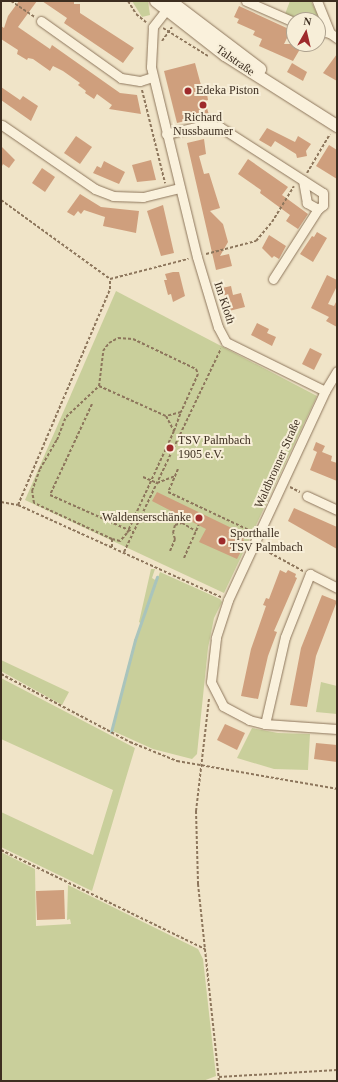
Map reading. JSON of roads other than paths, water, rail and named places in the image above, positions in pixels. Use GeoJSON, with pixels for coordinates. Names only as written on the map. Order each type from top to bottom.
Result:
{"type":"FeatureCollection","features":[{"type":"Feature","properties":{"kind":"main road","name":"Talstraße"},"geometry":{"type":"LineString","coordinates":[[156,1],[171,4],[318,113],[333,130]]}},
{"type":"Feature","properties":{"kind":"main road","name":"Talstraße"},"geometry":{"type":"LineString","coordinates":[[171,4],[179,19],[247,70],[318,113]]}},
{"type":"Feature","properties":{"kind":"street"},"geometry":{"type":"LineString","coordinates":[[246,1],[286,18]]}},
{"type":"Feature","properties":{"kind":"street"},"geometry":{"type":"LineString","coordinates":[[317,1],[333,35]]}},
{"type":"Feature","properties":{"kind":"street","name":"Im Kloth"},"geometry":{"type":"LineString","coordinates":[[171,4],[153,28],[150,57],[152,77],[212,312],[226,342],[325,391]]}},
{"type":"Feature","properties":{"kind":"street"},"geometry":{"type":"LineString","coordinates":[[41,21],[121,78],[140,81],[152,77]]}},
{"type":"Feature","properties":{"kind":"street"},"geometry":{"type":"LineString","coordinates":[[2,125],[95,189],[113,196],[130,198],[180,188]]}},
{"type":"Feature","properties":{"kind":"street"},"geometry":{"type":"LineString","coordinates":[[166,134],[204,125],[220,127],[323,192],[323,205],[318,209],[273,279]]}},
{"type":"Feature","properties":{"kind":"street"},"geometry":{"type":"LineString","coordinates":[[301,179],[307,203],[318,209]]}},
{"type":"Feature","properties":{"kind":"street","name":"Waldbronner Straße"},"geometry":{"type":"LineString","coordinates":[[265,724],[223,706],[211,682],[216,638],[228,600],[260,535],[325,391],[337,372]]}},
{"type":"Feature","properties":{"kind":"street"},"geometry":{"type":"LineString","coordinates":[[307,496],[337,510]]}},
{"type":"Feature","properties":{"kind":"street"},"geometry":{"type":"LineString","coordinates":[[337,588],[310,574],[285,637],[265,724],[337,729]]}},
{"type":"Feature","properties":{"kind":"waterway"},"geometry":{"type":"LineString","coordinates":[[111,732],[135,640],[157,577]]}},
{"type":"Feature","properties":{"kind":"place","name":"Edeka Piston"},"geometry":{"type":"Point","coordinates":[188,91]}},
{"type":"Feature","properties":{"kind":"place","name":"Richard Nussbaumer"},"geometry":{"type":"Point","coordinates":[203,105]}},
{"type":"Feature","properties":{"kind":"place","name":"TSV Palmbach 1905 e.V."},"geometry":{"type":"Point","coordinates":[170,448]}},
{"type":"Feature","properties":{"kind":"place","name":"Waldenserschänke"},"geometry":{"type":"Point","coordinates":[199,518]}},
{"type":"Feature","properties":{"kind":"place","name":"Sporthalle TSV Palmbach"},"geometry":{"type":"Point","coordinates":[222,541]}}]}
